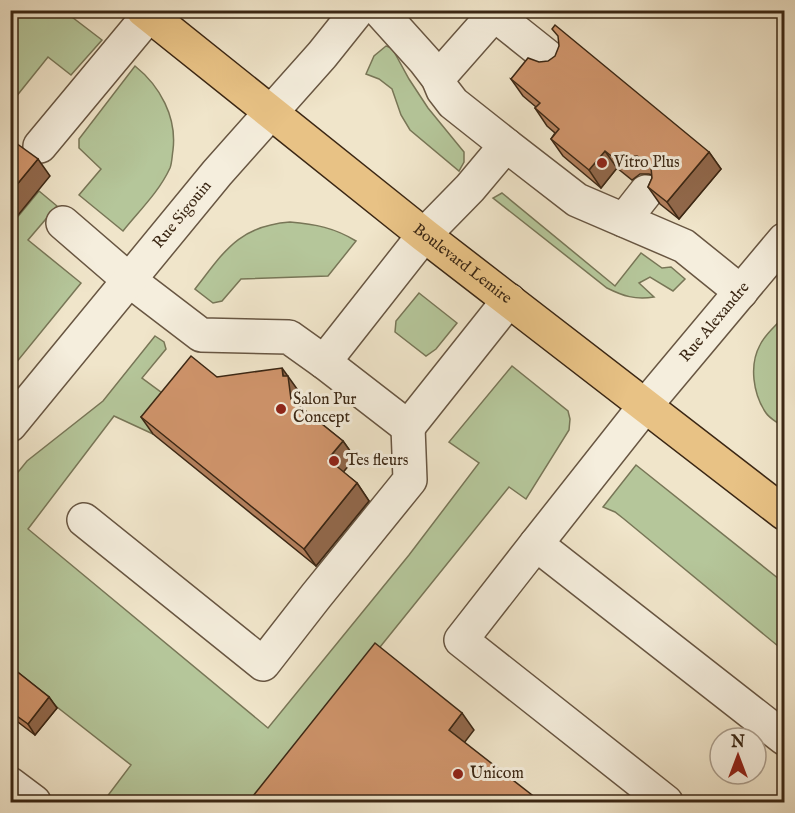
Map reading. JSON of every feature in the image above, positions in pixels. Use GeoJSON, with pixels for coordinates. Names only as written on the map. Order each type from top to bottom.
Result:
{"type":"FeatureCollection","features":[{"type":"Feature","properties":{"kind":"main road","name":"Boulevard Lemire"},"geometry":{"type":"LineString","coordinates":[[146,13],[424,235],[784,513]]}},
{"type":"Feature","properties":{"kind":"street","name":"Rue Sigouin"},"geometry":{"type":"LineString","coordinates":[[15,411],[129,280],[217,173],[322,55],[358,10]]}},
{"type":"Feature","properties":{"kind":"street"},"geometry":{"type":"LineString","coordinates":[[379,10],[438,78],[443,90],[453,103],[506,145],[577,200],[684,246],[741,292]]}},
{"type":"Feature","properties":{"kind":"street"},"geometry":{"type":"LineString","coordinates":[[438,78],[496,12],[553,61]]}},
{"type":"Feature","properties":{"kind":"street"},"geometry":{"type":"LineString","coordinates":[[40,146],[146,13]]}},
{"type":"Feature","properties":{"kind":"street"},"geometry":{"type":"LineString","coordinates":[[324,362],[424,235],[470,188],[506,145]]}},
{"type":"Feature","properties":{"kind":"street"},"geometry":{"type":"LineString","coordinates":[[624,220],[646,192]]}},
{"type":"Feature","properties":{"kind":"street"},"geometry":{"type":"LineString","coordinates":[[63,223],[129,280],[201,335],[289,337],[408,427]]}},
{"type":"Feature","properties":{"kind":"street","name":"Rue Alexandre"},"geometry":{"type":"LineString","coordinates":[[666,802],[461,640],[645,406],[784,240]]}},
{"type":"Feature","properties":{"kind":"street"},"geometry":{"type":"LineString","coordinates":[[84,520],[263,664],[410,480],[408,427],[509,300]]}},
{"type":"Feature","properties":{"kind":"street"},"geometry":{"type":"LineString","coordinates":[[536,544],[784,738]]}},
{"type":"Feature","properties":{"kind":"street"},"geometry":{"type":"LineString","coordinates":[[10,784],[34,802]]}},
{"type":"Feature","properties":{"kind":"green space"},"geometry":{"type":"Polygon","coordinates":[[[11,10],[64,11],[102,40],[71,75],[48,57],[11,103],[11,10]]]}},
{"type":"Feature","properties":{"kind":"green space"},"geometry":{"type":"Polygon","coordinates":[[[386,46],[392,48],[428,108],[464,152],[464,162],[459,171],[410,130],[401,115],[392,89],[379,79],[366,74],[374,56],[386,46]]]}},
{"type":"Feature","properties":{"kind":"green space"},"geometry":{"type":"Polygon","coordinates":[[[135,66],[152,83],[165,103],[174,138],[171,166],[165,177],[155,193],[123,231],[79,195],[101,169],[79,148],[79,139],[135,66]]]}},
{"type":"Feature","properties":{"kind":"green space"},"geometry":{"type":"Polygon","coordinates":[[[39,191],[57,206],[28,240],[81,283],[11,369],[11,303],[15,296],[11,292],[11,225],[39,191]]]}},
{"type":"Feature","properties":{"kind":"green space"},"geometry":{"type":"Polygon","coordinates":[[[502,193],[615,286],[641,253],[662,268],[671,267],[685,279],[673,291],[650,277],[639,283],[654,297],[635,298],[613,291],[493,198],[502,193]]]}},
{"type":"Feature","properties":{"kind":"green space"},"geometry":{"type":"Polygon","coordinates":[[[290,222],[324,227],[356,241],[328,276],[241,279],[222,301],[213,303],[195,289],[224,253],[245,235],[257,229],[290,222]]]}},
{"type":"Feature","properties":{"kind":"green space"},"geometry":{"type":"Polygon","coordinates":[[[419,293],[457,323],[436,349],[426,356],[395,332],[396,321],[419,293]]]}},
{"type":"Feature","properties":{"kind":"green space"},"geometry":{"type":"Polygon","coordinates":[[[784,316],[784,428],[768,415],[758,397],[754,379],[754,361],[762,341],[784,316]]]}},
{"type":"Feature","properties":{"kind":"green space"},"geometry":{"type":"Polygon","coordinates":[[[155,336],[164,342],[166,349],[142,378],[177,404],[153,434],[114,416],[28,529],[268,728],[409,555],[479,463],[449,442],[512,366],[568,411],[569,430],[526,499],[509,487],[376,652],[274,802],[103,802],[131,765],[11,671],[10,482],[27,461],[103,401],[155,336]]]}},
{"type":"Feature","properties":{"kind":"green space"},"geometry":{"type":"Polygon","coordinates":[[[636,465],[784,583],[784,651],[624,519],[603,507],[636,465]]]}},
{"type":"Feature","properties":{"kind":"building"},"geometry":{"type":"Polygon","coordinates":[[[555,25],[709,152],[667,202],[648,187],[652,178],[651,168],[645,160],[637,156],[628,157],[620,163],[605,151],[589,170],[551,139],[559,129],[535,108],[540,103],[511,79],[528,58],[539,62],[548,61],[555,56],[559,46],[558,36],[552,29],[555,25]]]}},
{"type":"Feature","properties":{"kind":"building"},"geometry":{"type":"Polygon","coordinates":[[[10,136],[38,159],[10,193],[10,136]]]}},
{"type":"Feature","properties":{"kind":"building"},"geometry":{"type":"Polygon","coordinates":[[[191,356],[217,377],[282,368],[283,376],[288,376],[291,399],[343,441],[328,459],[357,483],[304,549],[141,417],[191,356]]]}},
{"type":"Feature","properties":{"kind":"building"},"geometry":{"type":"Polygon","coordinates":[[[375,643],[462,713],[449,730],[541,802],[249,801],[375,643]]]}},
{"type":"Feature","properties":{"kind":"building"},"geometry":{"type":"Polygon","coordinates":[[[10,666],[49,697],[28,724],[10,711],[10,666]]]}},
{"type":"Feature","properties":{"kind":"place","name":"Vitro Plus"},"geometry":{"type":"Point","coordinates":[602,163]}},
{"type":"Feature","properties":{"kind":"place","name":"Salon Pur Concept"},"geometry":{"type":"Point","coordinates":[281,409]}},
{"type":"Feature","properties":{"kind":"place","name":"Tes fleurs"},"geometry":{"type":"Point","coordinates":[334,461]}},
{"type":"Feature","properties":{"kind":"place","name":"Unicom"},"geometry":{"type":"Point","coordinates":[458,774]}}]}
